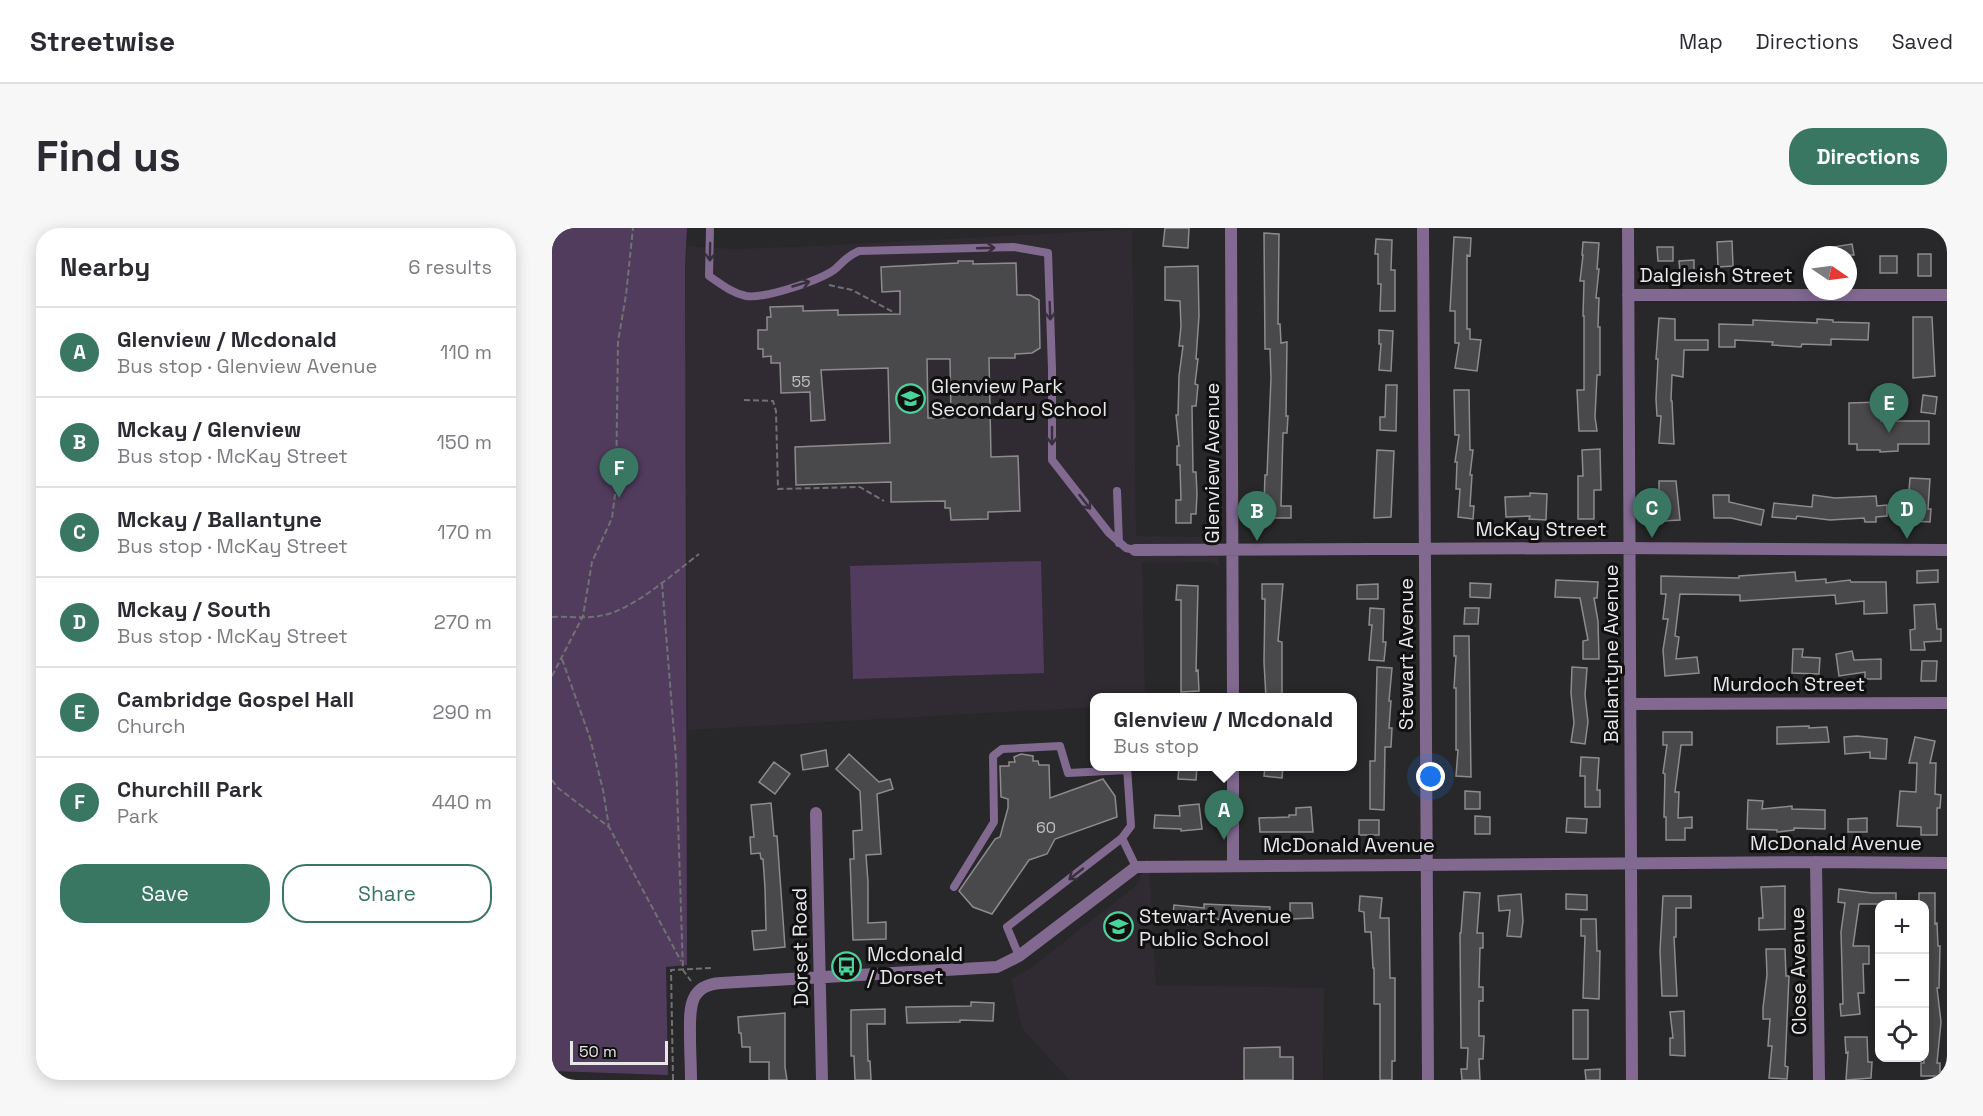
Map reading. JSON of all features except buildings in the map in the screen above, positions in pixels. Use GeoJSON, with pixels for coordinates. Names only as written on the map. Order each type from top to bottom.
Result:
{"type":"FeatureCollection","features":[{"type":"Feature","properties":{"kind":"street","name":"Glenview Avenue"},"geometry":{"type":"LineString","coordinates":[[1231,228],[1233,693]]}},
{"type":"Feature","properties":{"kind":"street","name":"Stewart Avenue"},"geometry":{"type":"LineString","coordinates":[[1424,228],[1428,1080]]}},
{"type":"Feature","properties":{"kind":"street","name":"Ballantyne Avenue"},"geometry":{"type":"LineString","coordinates":[[1628,228],[1632,1080]]}},
{"type":"Feature","properties":{"kind":"street","name":"Dalgleish Street"},"geometry":{"type":"LineString","coordinates":[[1628,295],[1947,295]]}},
{"type":"Feature","properties":{"kind":"street","name":"McKay Street"},"geometry":{"type":"LineString","coordinates":[[1135,550],[1630,548],[1947,550]]}},
{"type":"Feature","properties":{"kind":"street","name":"Murdoch Street"},"geometry":{"type":"LineString","coordinates":[[1630,704],[1947,703]]}},
{"type":"Feature","properties":{"kind":"street"},"geometry":{"type":"LineString","coordinates":[[1233,771],[1233,865]]}},
{"type":"Feature","properties":{"kind":"street","name":"Dorset Road"},"geometry":{"type":"LineString","coordinates":[[816,813],[822,1080]]}},
{"type":"Feature","properties":{"kind":"street","name":"Close Avenue"},"geometry":{"type":"LineString","coordinates":[[1816,862],[1819,1080]]}},
{"type":"Feature","properties":{"kind":"street","name":"McDonald Avenue"},"geometry":{"type":"LineString","coordinates":[[1136,867],[1947,863]]}},
{"type":"Feature","properties":{"kind":"street"},"geometry":{"type":"LineString","coordinates":[[691,1080],[690,1008],[695,996],[713,983],[997,967],[1019,956],[1136,867]]}},
{"type":"Feature","properties":{"kind":"lane"},"geometry":{"type":"LineString","coordinates":[[710,228],[709,276],[727,289],[758,297],[814,281],[834,270],[848,255],[860,251],[1014,247],[1048,253],[1052,460],[1119,543],[1135,550]]}},
{"type":"Feature","properties":{"kind":"lane"},"geometry":{"type":"LineString","coordinates":[[1117,491],[1119,543]]}},
{"type":"Feature","properties":{"kind":"lane"},"geometry":{"type":"LineString","coordinates":[[954,886],[994,822],[993,756],[1002,749],[1060,746],[1068,773],[1092,771]]}},
{"type":"Feature","properties":{"kind":"lane"},"geometry":{"type":"LineString","coordinates":[[1019,956],[1007,927],[1122,838],[1131,826],[1127,771]]}},
{"type":"Feature","properties":{"kind":"lane"},"geometry":{"type":"LineString","coordinates":[[1122,838],[1136,867]]}},
{"type":"Feature","properties":{"kind":"path"},"geometry":{"type":"LineString","coordinates":[[552,676],[583,616],[592,562],[612,518],[616,487],[618,342],[626,295],[633,228]]}},
{"type":"Feature","properties":{"kind":"path"},"geometry":{"type":"LineString","coordinates":[[814,281],[852,290],[895,313]]}},
{"type":"Feature","properties":{"kind":"path"},"geometry":{"type":"LineString","coordinates":[[744,400],[773,401],[776,411],[778,489],[860,487],[884,501]]}},
{"type":"Feature","properties":{"kind":"path"},"geometry":{"type":"LineString","coordinates":[[552,617],[600,616],[626,606],[662,583],[699,554]]}},
{"type":"Feature","properties":{"kind":"path"},"geometry":{"type":"LineString","coordinates":[[662,583],[676,759],[682,970],[691,982]]}},
{"type":"Feature","properties":{"kind":"path"},"geometry":{"type":"LineString","coordinates":[[561,658],[590,738],[609,827],[682,964]]}},
{"type":"Feature","properties":{"kind":"path"},"geometry":{"type":"LineString","coordinates":[[552,780],[558,788],[609,827]]}},
{"type":"Feature","properties":{"kind":"path"},"geometry":{"type":"LineString","coordinates":[[673,1080],[671,970],[711,968]]}},
{"type":"Feature","properties":{"kind":"shaded area"},"geometry":{"type":"Polygon","coordinates":[[[552,228],[687,228],[685,266],[687,965],[666,967],[668,1075],[552,1071],[552,228]]]}},
{"type":"Feature","properties":{"kind":"shaded area","name":"Glenview Park Secondary School"},"geometry":{"type":"Polygon","coordinates":[[[1132,229],[1136,536],[1215,537],[1219,531],[1219,567],[1213,562],[1142,563],[1145,693],[1090,693],[1090,707],[688,730],[685,266],[687,246],[735,249],[1132,229]]]}},
{"type":"Feature","properties":{"kind":"shaded area"},"geometry":{"type":"Polygon","coordinates":[[[1041,561],[1044,673],[853,679],[850,566],[1041,561]]]}},
{"type":"Feature","properties":{"kind":"shaded area","name":"Stewart Avenue Public School"},"geometry":{"type":"Polygon","coordinates":[[[1148,854],[1156,985],[1324,988],[1323,1080],[1069,1080],[1022,1028],[1011,979],[1028,970],[1138,884],[1148,854]]]}},
{"type":"Feature","properties":{"kind":"place","name":"Glenview Park Secondary School"},"geometry":{"type":"Point","coordinates":[910,398]}},
{"type":"Feature","properties":{"kind":"place","name":"Cambridge Gospel Hall"},"geometry":{"type":"Point","coordinates":[1889,433]}},
{"type":"Feature","properties":{"kind":"place","name":"Churchill Park"},"geometry":{"type":"Point","coordinates":[619,498]}},
{"type":"Feature","properties":{"kind":"place","name":"Mckay / Ballantyne"},"geometry":{"type":"Point","coordinates":[1652,538]}},
{"type":"Feature","properties":{"kind":"place","name":"Mckay / South"},"geometry":{"type":"Point","coordinates":[1907,539]}},
{"type":"Feature","properties":{"kind":"place","name":"Mckay / Glenview"},"geometry":{"type":"Point","coordinates":[1257,541]}},
{"type":"Feature","properties":{"kind":"place","name":"Glenview / Mcdonald"},"geometry":{"type":"Point","coordinates":[1224,840]}},
{"type":"Feature","properties":{"kind":"place","name":"Stewart Avenue Public School"},"geometry":{"type":"Point","coordinates":[1118,927]}},
{"type":"Feature","properties":{"kind":"place","name":"Mcdonald / Dorset"},"geometry":{"type":"Point","coordinates":[846,966]}}]}
